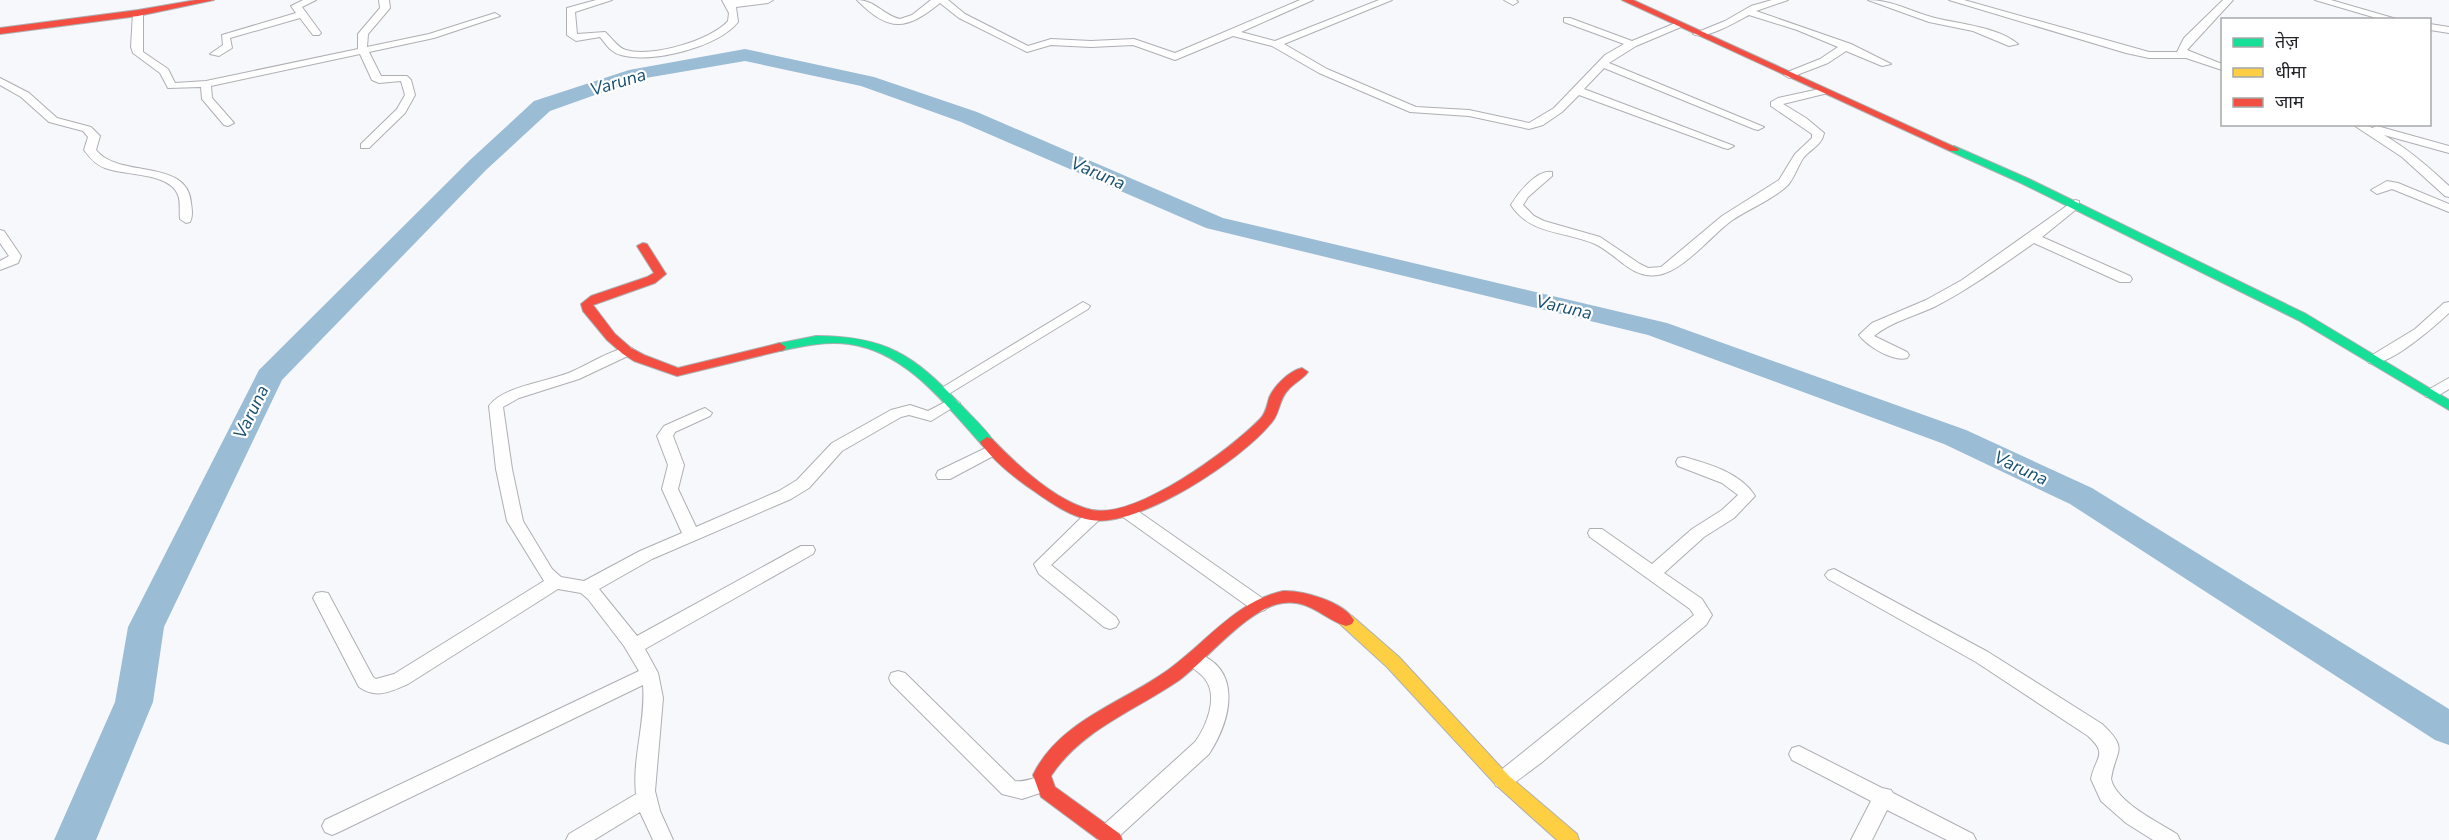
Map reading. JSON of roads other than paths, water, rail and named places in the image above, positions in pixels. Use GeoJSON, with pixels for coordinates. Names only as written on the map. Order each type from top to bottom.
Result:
{"type":"FeatureCollection","features":[{"type":"Feature","properties":{"kind":"street"},"geometry":{"type":"LineString","coordinates":[[0,31],[138,13],[210,0]]}},
{"type":"Feature","properties":{"kind":"street"},"geometry":{"type":"LineString","coordinates":[[311,0],[297,4],[316,33]]}},
{"type":"Feature","properties":{"kind":"street"},"geometry":{"type":"LineString","coordinates":[[365,146],[401,111],[410,95],[406,80],[403,78],[379,80],[376,78],[373,65],[363,51],[363,34],[381,15],[385,8],[384,0]]}},
{"type":"Feature","properties":{"kind":"street"},"geometry":{"type":"LineString","coordinates":[[607,0],[570,10],[572,35],[576,38],[602,34],[616,50],[629,55],[662,51],[713,39],[733,23],[735,15],[729,3],[768,0]]}},
{"type":"Feature","properties":{"kind":"street"},"geometry":{"type":"LineString","coordinates":[[862,0],[879,14],[901,23],[912,21],[937,0]]}},
{"type":"Feature","properties":{"kind":"street"},"geometry":{"type":"LineString","coordinates":[[942,0],[962,16],[1027,49],[1051,42],[1091,44],[1134,42],[1175,57],[1308,0]]}},
{"type":"Feature","properties":{"kind":"street"},"geometry":{"type":"LineString","coordinates":[[1276,44],[1387,0]]}},
{"type":"Feature","properties":{"kind":"street"},"geometry":{"type":"LineString","coordinates":[[1626,0],[2075,204],[2302,317],[2449,406]]}},
{"type":"Feature","properties":{"kind":"street"},"geometry":{"type":"LineString","coordinates":[[1698,34],[1728,23],[1748,5],[1766,5],[1783,0]]}},
{"type":"Feature","properties":{"kind":"street"},"geometry":{"type":"LineString","coordinates":[[1873,0],[1932,20],[1976,29],[2013,44]]}},
{"type":"Feature","properties":{"kind":"street"},"geometry":{"type":"LineString","coordinates":[[1954,0],[2130,51],[2157,55],[2187,55]]}},
{"type":"Feature","properties":{"kind":"street"},"geometry":{"type":"LineString","coordinates":[[2221,66],[2181,51],[2182,47],[2228,0]]}},
{"type":"Feature","properties":{"kind":"street"},"geometry":{"type":"LineString","coordinates":[[2320,0],[2388,18]]}},
{"type":"Feature","properties":{"kind":"street"},"geometry":{"type":"LineString","coordinates":[[1748,5],[1886,64]]}},
{"type":"Feature","properties":{"kind":"street"},"geometry":{"type":"LineString","coordinates":[[138,13],[136,47],[138,53],[164,71],[172,86],[206,84],[363,51],[446,33],[495,16]]}},
{"type":"Feature","properties":{"kind":"street"},"geometry":{"type":"LineString","coordinates":[[215,54],[228,46],[225,38],[227,36],[302,14]]}},
{"type":"Feature","properties":{"kind":"street"},"geometry":{"type":"LineString","coordinates":[[1567,20],[1632,44]]}},
{"type":"Feature","properties":{"kind":"street"},"geometry":{"type":"LineString","coordinates":[[1233,33],[1276,44],[1323,71],[1414,110],[1469,113],[1528,126],[1549,117],[1610,57],[1632,44],[1678,25]]}},
{"type":"Feature","properties":{"kind":"street"},"geometry":{"type":"LineString","coordinates":[[2431,27],[2449,30]]}},
{"type":"Feature","properties":{"kind":"street"},"geometry":{"type":"LineString","coordinates":[[1789,75],[1824,61],[1847,46]]}},
{"type":"Feature","properties":{"kind":"street"},"geometry":{"type":"LineString","coordinates":[[1602,64],[1758,127]]}},
{"type":"Feature","properties":{"kind":"street"},"geometry":{"type":"LineString","coordinates":[[0,81],[25,95],[53,120],[87,129],[94,136],[90,150],[99,162],[110,167],[153,174],[168,179],[178,186],[184,194],[186,219]]}},
{"type":"Feature","properties":{"kind":"street"},"geometry":{"type":"LineString","coordinates":[[206,84],[207,99],[228,123]]}},
{"type":"Feature","properties":{"kind":"street"},"geometry":{"type":"LineString","coordinates":[[1578,91],[1728,146]]}},
{"type":"Feature","properties":{"kind":"street"},"geometry":{"type":"LineString","coordinates":[[1548,174],[1523,195],[1517,205],[1526,218],[1608,245],[1623,261],[1638,269],[1655,273],[1665,270],[1726,219],[1785,182],[1792,165],[1817,139],[1818,133],[1802,120],[1775,104],[1782,100],[1824,91]]}},
{"type":"Feature","properties":{"kind":"street"},"geometry":{"type":"LineString","coordinates":[[2361,126],[2401,152],[2449,194]]}},
{"type":"Feature","properties":{"kind":"street"},"geometry":{"type":"LineString","coordinates":[[2365,126],[2449,150]]}},
{"type":"Feature","properties":{"kind":"street"},"geometry":{"type":"LineString","coordinates":[[2377,190],[2386,185],[2394,186],[2449,208]]}},
{"type":"Feature","properties":{"kind":"street"},"geometry":{"type":"LineString","coordinates":[[1902,355],[1871,341],[1866,335],[1877,326],[1931,303],[1967,283],[2033,238],[2075,204]]}},
{"type":"Feature","properties":{"kind":"street"},"geometry":{"type":"LineString","coordinates":[[0,234],[15,256],[13,260],[0,266]]}},
{"type":"Feature","properties":{"kind":"street"},"geometry":{"type":"LineString","coordinates":[[2033,238],[2125,279]]}},
{"type":"Feature","properties":{"kind":"street"},"geometry":{"type":"LineString","coordinates":[[643,246],[660,272],[657,277],[587,304],[587,308],[611,337],[627,351],[639,358],[677,372],[717,364],[801,341],[848,340],[871,343],[906,360],[948,398],[993,450],[1029,480],[1063,503],[1093,516],[1129,513],[1198,477],[1267,420],[1274,410],[1280,390],[1302,372]]}},
{"type":"Feature","properties":{"kind":"street"},"geometry":{"type":"LineString","coordinates":[[586,588],[646,555],[794,490],[814,473],[823,460],[837,447],[896,413],[910,410],[931,416],[948,398],[1083,306]]}},
{"type":"Feature","properties":{"kind":"street"},"geometry":{"type":"LineString","coordinates":[[2374,360],[2420,332],[2449,306]]}},
{"type":"Feature","properties":{"kind":"street"},"geometry":{"type":"LineString","coordinates":[[627,351],[574,376],[514,395],[496,406],[504,469],[515,521],[546,573],[556,582],[586,588],[594,594],[633,647],[649,674],[653,706],[644,781],[651,817],[663,840]]}},
{"type":"Feature","properties":{"kind":"street"},"geometry":{"type":"LineString","coordinates":[[2431,394],[2449,382]]}},
{"type":"Feature","properties":{"kind":"street"},"geometry":{"type":"LineString","coordinates":[[691,535],[669,489],[676,465],[665,436],[669,429],[705,413]]}},
{"type":"Feature","properties":{"kind":"street"},"geometry":{"type":"LineString","coordinates":[[944,475],[993,450]]}},
{"type":"Feature","properties":{"kind":"street"},"geometry":{"type":"LineString","coordinates":[[1653,573],[1698,533],[1728,514],[1747,496],[1734,483],[1684,462]]}},
{"type":"Feature","properties":{"kind":"street"},"geometry":{"type":"LineString","coordinates":[[1129,513],[1259,606]]}},
{"type":"Feature","properties":{"kind":"street"},"geometry":{"type":"LineString","coordinates":[[1093,516],[1042,564],[1045,570],[1110,621]]}},
{"type":"Feature","properties":{"kind":"street"},"geometry":{"type":"LineString","coordinates":[[1503,780],[1543,750],[1700,620],[1702,615],[1701,609],[1696,604],[1596,533]]}},
{"type":"Feature","properties":{"kind":"street"},"geometry":{"type":"LineString","coordinates":[[633,647],[807,550]]}},
{"type":"Feature","properties":{"kind":"street"},"geometry":{"type":"LineString","coordinates":[[1834,575],[1982,657],[2033,688],[2100,734],[2109,743],[2111,751],[2100,779],[2104,790],[2116,803],[2170,840]]}},
{"type":"Feature","properties":{"kind":"street"},"geometry":{"type":"LineString","coordinates":[[322,598],[366,682],[373,687],[385,686],[401,679],[556,582]]}},
{"type":"Feature","properties":{"kind":"street"},"geometry":{"type":"LineString","coordinates":[[1194,659],[1216,679],[1220,690],[1216,723],[1212,735],[1202,748],[1109,838],[1047,792],[1042,784],[1042,775],[1050,764],[1096,722],[1127,700],[1171,677],[1267,600],[1289,596],[1314,601],[1341,617],[1378,646],[1407,675],[1440,716],[1503,780],[1570,840]]}},
{"type":"Feature","properties":{"kind":"street"},"geometry":{"type":"LineString","coordinates":[[332,826],[649,674]]}},
{"type":"Feature","properties":{"kind":"street"},"geometry":{"type":"LineString","coordinates":[[898,678],[1009,788],[1028,791],[1042,784]]}},
{"type":"Feature","properties":{"kind":"street"},"geometry":{"type":"LineString","coordinates":[[1799,754],[1839,777],[1884,796],[1966,840]]}},
{"type":"Feature","properties":{"kind":"street"},"geometry":{"type":"LineString","coordinates":[[1861,840],[1884,796]]}},
{"type":"Feature","properties":{"kind":"street"},"geometry":{"type":"LineString","coordinates":[[576,840],[648,797]]}},
{"type":"Feature","properties":{"kind":"waterway","name":"Varuna"},"geometry":{"type":"LineString","coordinates":[[75,840],[134,702],[146,627],[269,376],[478,165],[542,106],[636,74],[745,55],[867,81],[969,117],[1215,223],[1657,329],[1955,437],[2081,496],[2449,729]]}}]}
